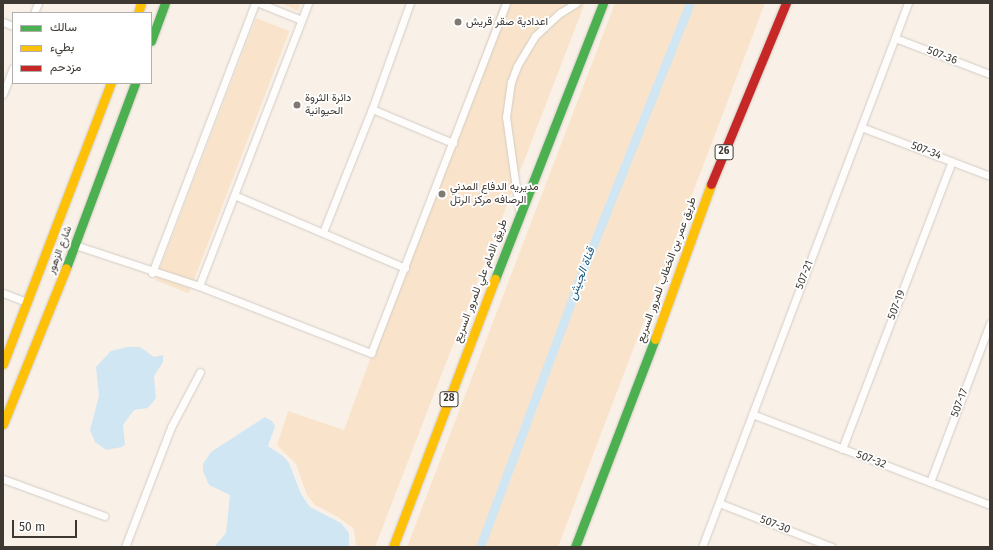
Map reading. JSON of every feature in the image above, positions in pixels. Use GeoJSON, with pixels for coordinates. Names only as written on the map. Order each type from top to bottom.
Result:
{"type":"FeatureCollection","features":[{"type":"Feature","properties":{"kind":"main road"},"geometry":{"type":"LineString","coordinates":[[152,38],[165,3]]}},
{"type":"Feature","properties":{"kind":"main road","name":"طريق الامام علي للمرور السريع"},"geometry":{"type":"LineString","coordinates":[[392,547],[520,213],[604,3]]}},
{"type":"Feature","properties":{"kind":"main road","name":"طريق عمر بن الخطاب للمرور السريع"},"geometry":{"type":"LineString","coordinates":[[575,547],[668,304],[702,206],[786,3]]}},
{"type":"Feature","properties":{"kind":"main road","name":"شارع الزهور"},"geometry":{"type":"LineString","coordinates":[[3,364],[111,84]]}},
{"type":"Feature","properties":{"kind":"main road","name":"شارع الزهور"},"geometry":{"type":"LineString","coordinates":[[3,424],[75,245],[135,84]]}},
{"type":"Feature","properties":{"kind":"street"},"geometry":{"type":"LineString","coordinates":[[152,273],[255,3]]}},
{"type":"Feature","properties":{"kind":"street"},"geometry":{"type":"LineString","coordinates":[[259,3],[301,20]]}},
{"type":"Feature","properties":{"kind":"street"},"geometry":{"type":"LineString","coordinates":[[199,286],[308,3]]}},
{"type":"Feature","properties":{"kind":"street"},"geometry":{"type":"LineString","coordinates":[[324,232],[372,109],[410,3]]}},
{"type":"Feature","properties":{"kind":"street"},"geometry":{"type":"LineString","coordinates":[[75,245],[152,273],[199,286],[371,353],[506,3]]}},
{"type":"Feature","properties":{"kind":"street"},"geometry":{"type":"LineString","coordinates":[[520,213],[506,117],[511,82],[517,66],[535,36],[560,13],[576,3]]}},
{"type":"Feature","properties":{"kind":"street","name":"507-21"},"geometry":{"type":"LineString","coordinates":[[702,547],[908,3]]}},
{"type":"Feature","properties":{"kind":"street","name":"507-36"},"geometry":{"type":"LineString","coordinates":[[895,38],[990,74]]}},
{"type":"Feature","properties":{"kind":"street"},"geometry":{"type":"LineString","coordinates":[[3,94],[12,71]]}},
{"type":"Feature","properties":{"kind":"street"},"geometry":{"type":"LineString","coordinates":[[372,109],[453,143]]}},
{"type":"Feature","properties":{"kind":"street","name":"507-34"},"geometry":{"type":"LineString","coordinates":[[861,127],[990,176]]}},
{"type":"Feature","properties":{"kind":"street","name":"507-19"},"geometry":{"type":"LineString","coordinates":[[842,449],[952,161]]}},
{"type":"Feature","properties":{"kind":"street"},"geometry":{"type":"LineString","coordinates":[[234,195],[324,232],[405,268]]}},
{"type":"Feature","properties":{"kind":"street"},"geometry":{"type":"LineString","coordinates":[[3,293],[27,302]]}},
{"type":"Feature","properties":{"kind":"street","name":"507-17"},"geometry":{"type":"LineString","coordinates":[[930,482],[990,323]]}},
{"type":"Feature","properties":{"kind":"street"},"geometry":{"type":"LineString","coordinates":[[125,547],[171,427],[200,372]]}},
{"type":"Feature","properties":{"kind":"street","name":"507-32"},"geometry":{"type":"LineString","coordinates":[[752,414],[990,505]]}},
{"type":"Feature","properties":{"kind":"street"},"geometry":{"type":"LineString","coordinates":[[3,479],[104,516]]}},
{"type":"Feature","properties":{"kind":"street","name":"507-30"},"geometry":{"type":"LineString","coordinates":[[719,503],[832,547]]}},
{"type":"Feature","properties":{"kind":"shaded area"},"geometry":{"type":"Polygon","coordinates":[[[280,3],[301,3],[298,11],[280,3]]]}},
{"type":"Feature","properties":{"kind":"shaded area"},"geometry":{"type":"Polygon","coordinates":[[[501,3],[585,3],[375,547],[356,547],[354,529],[338,517],[315,505],[307,495],[296,464],[277,445],[288,411],[344,430],[501,3]]]}},
{"type":"Feature","properties":{"kind":"shaded area"},"geometry":{"type":"Polygon","coordinates":[[[615,3],[765,3],[558,547],[407,547],[615,3]]]}},
{"type":"Feature","properties":{"kind":"shaded area"},"geometry":{"type":"Polygon","coordinates":[[[256,18],[290,31],[189,293],[155,280],[256,18]]]}},
{"type":"Feature","properties":{"kind":"water"},"geometry":{"type":"Polygon","coordinates":[[[127,347],[140,347],[154,357],[163,355],[163,362],[154,376],[156,398],[148,408],[134,410],[123,425],[125,444],[122,447],[106,450],[95,442],[90,430],[99,396],[96,367],[111,351],[127,347]]]}},
{"type":"Feature","properties":{"kind":"water"},"geometry":{"type":"Polygon","coordinates":[[[265,417],[272,421],[275,426],[268,446],[283,456],[289,463],[301,494],[310,507],[341,523],[349,533],[349,547],[214,547],[226,533],[230,495],[209,485],[203,471],[203,464],[211,452],[265,417]]]}},
{"type":"Feature","properties":{"kind":"waterway","name":"قناة الجيش"},"geometry":{"type":"LineString","coordinates":[[480,547],[578,283],[690,3]]}},
{"type":"Feature","properties":{"kind":"traffic: fast"},"geometry":{"type":"LineString","coordinates":[[152,38],[165,3]]}},
{"type":"Feature","properties":{"kind":"traffic: fast"},"geometry":{"type":"LineString","coordinates":[[495,279],[603,3]]}},
{"type":"Feature","properties":{"kind":"traffic: fast"},"geometry":{"type":"LineString","coordinates":[[66,268],[135,84]]}},
{"type":"Feature","properties":{"kind":"traffic: fast"},"geometry":{"type":"LineString","coordinates":[[575,547],[655,339]]}},
{"type":"Feature","properties":{"kind":"traffic: slow"},"geometry":{"type":"LineString","coordinates":[[138,12],[141,3]]}},
{"type":"Feature","properties":{"kind":"traffic: slow"},"geometry":{"type":"LineString","coordinates":[[3,364],[111,84]]}},
{"type":"Feature","properties":{"kind":"traffic: slow"},"geometry":{"type":"LineString","coordinates":[[655,339],[711,184]]}},
{"type":"Feature","properties":{"kind":"traffic: slow"},"geometry":{"type":"LineString","coordinates":[[3,424],[66,268]]}},
{"type":"Feature","properties":{"kind":"traffic: slow"},"geometry":{"type":"LineString","coordinates":[[393,547],[495,279]]}},
{"type":"Feature","properties":{"kind":"traffic: jam"},"geometry":{"type":"LineString","coordinates":[[711,184],[786,3]]}},
{"type":"Feature","properties":{"kind":"place","name":"اعدادية صقر قريش"},"geometry":{"type":"Point","coordinates":[458,22]}},
{"type":"Feature","properties":{"kind":"place","name":"دائرة الثروة الحيوانية"},"geometry":{"type":"Point","coordinates":[297,105]}},
{"type":"Feature","properties":{"kind":"place","name":"مديريه الدفاع المدني الرصافه مركز الرتل"},"geometry":{"type":"Point","coordinates":[442,194]}}]}
